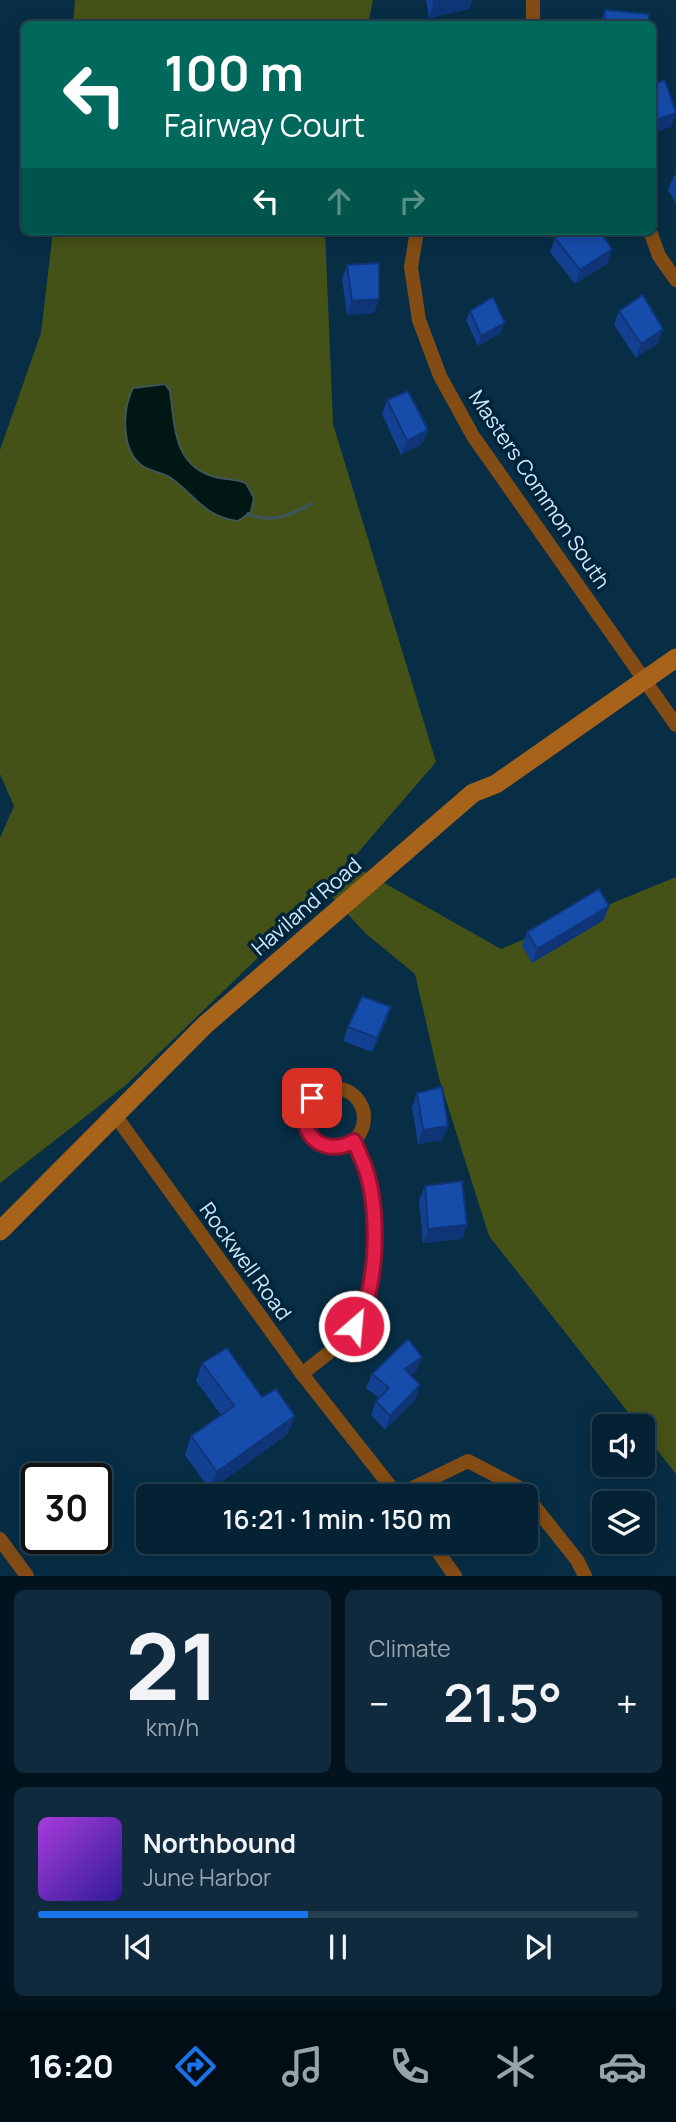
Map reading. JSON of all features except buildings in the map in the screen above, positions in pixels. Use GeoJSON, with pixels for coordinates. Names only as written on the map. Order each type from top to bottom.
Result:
{"type":"FeatureCollection","features":[{"type":"Feature","properties":{"kind":"street"},"geometry":{"type":"LineString","coordinates":[[533,0],[533,21]]}},
{"type":"Feature","properties":{"kind":"street","name":"Masters Common South"},"geometry":{"type":"LineString","coordinates":[[416,235],[411,267],[419,320],[440,376],[473,436],[676,725]]}},
{"type":"Feature","properties":{"kind":"street"},"geometry":{"type":"LineString","coordinates":[[651,235],[659,256],[676,279]]}},
{"type":"Feature","properties":{"kind":"street","name":"Haviland Road"},"geometry":{"type":"LineString","coordinates":[[0,1231],[205,1025],[473,793],[496,784],[676,658]]}},
{"type":"Feature","properties":{"kind":"street"},"geometry":{"type":"LineString","coordinates":[[302,1374],[345,1338],[363,1314],[370,1297],[373,1214],[369,1178],[354,1141],[363,1124],[361,1105],[348,1091],[329,1089],[312,1098],[304,1116],[305,1126],[316,1143],[335,1148],[354,1141]]}},
{"type":"Feature","properties":{"kind":"street","name":"Rockwell Road"},"geometry":{"type":"LineString","coordinates":[[115,1115],[302,1374],[389,1484]]}},
{"type":"Feature","properties":{"kind":"street"},"geometry":{"type":"LineString","coordinates":[[422,1484],[468,1461],[512,1484]]}},
{"type":"Feature","properties":{"kind":"street"},"geometry":{"type":"LineString","coordinates":[[538,1512],[577,1560],[585,1576]]}},
{"type":"Feature","properties":{"kind":"street"},"geometry":{"type":"LineString","coordinates":[[0,1539],[27,1576]]}},
{"type":"Feature","properties":{"kind":"street"},"geometry":{"type":"LineString","coordinates":[[439,1554],[455,1576]]}},
{"type":"Feature","properties":{"kind":"green space"},"geometry":{"type":"Polygon","coordinates":[[[75,0],[373,0],[369,21],[73,21],[75,0]]]}},
{"type":"Feature","properties":{"kind":"green space"},"geometry":{"type":"Polygon","coordinates":[[[53,235],[325,235],[333,424],[436,762],[349,863],[501,949],[676,877],[676,1474],[655,1447],[655,1414],[630,1414],[489,1236],[439,1078],[415,974],[365,933],[327,891],[126,1085],[0,1183],[0,838],[14,806],[0,774],[0,450],[41,333],[53,235]]]}},
{"type":"Feature","properties":{"kind":"shaded area"},"geometry":{"type":"Polygon","coordinates":[[[165,384],[170,391],[179,443],[191,464],[201,472],[215,477],[246,483],[254,498],[251,512],[238,521],[216,515],[171,478],[148,469],[134,458],[125,428],[129,397],[133,388],[165,384]]]}},
{"type":"Feature","properties":{"kind":"waterway"},"geometry":{"type":"LineString","coordinates":[[248,514],[264,518],[280,517],[311,504]]}},
{"type":"Feature","properties":{"kind":"route"},"geometry":{"type":"LineString","coordinates":[[312,1098],[304,1116],[309,1135],[316,1143],[325,1147],[345,1146],[354,1141],[369,1178],[374,1227],[370,1297],[354,1326]]}}]}
